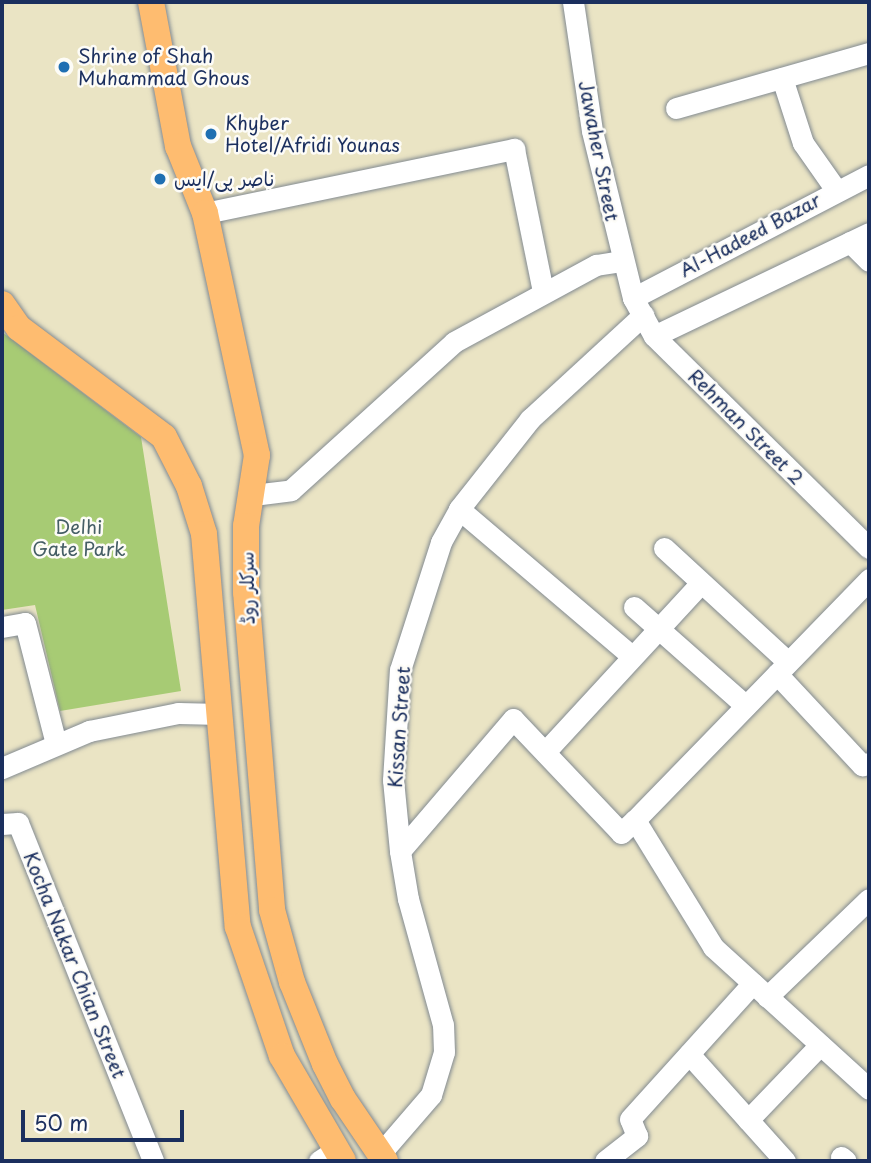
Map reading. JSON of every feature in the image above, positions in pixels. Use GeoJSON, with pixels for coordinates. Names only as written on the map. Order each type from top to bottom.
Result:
{"type":"FeatureCollection","features":[{"type":"Feature","properties":{"kind":"main road","name":"سرکلر روڈ"},"geometry":{"type":"LineString","coordinates":[[151,2],[178,146],[205,213],[257,454],[253,495],[246,526],[247,630],[272,910],[292,982],[325,1063],[383,1158]]}},
{"type":"Feature","properties":{"kind":"main road","name":"سرکلر روڈ"},"geometry":{"type":"LineString","coordinates":[[2,304],[19,328],[164,437],[189,486],[204,534],[238,927],[282,1056],[332,1158]]}},
{"type":"Feature","properties":{"kind":"main road"},"geometry":{"type":"LineString","coordinates":[[204,534],[246,526]]}},
{"type":"Feature","properties":{"kind":"street","name":"Jawaher Street"},"geometry":{"type":"LineString","coordinates":[[573,2],[592,131],[621,261],[638,307]]}},
{"type":"Feature","properties":{"kind":"street"},"geometry":{"type":"LineString","coordinates":[[676,108],[869,53]]}},
{"type":"Feature","properties":{"kind":"street"},"geometry":{"type":"LineString","coordinates":[[782,78],[803,143],[836,190]]}},
{"type":"Feature","properties":{"kind":"street"},"geometry":{"type":"LineString","coordinates":[[205,213],[514,149],[542,292]]}},
{"type":"Feature","properties":{"kind":"street","name":"Al-Hadeed Bazar"},"geometry":{"type":"LineString","coordinates":[[638,307],[836,190],[869,176]]}},
{"type":"Feature","properties":{"kind":"street"},"geometry":{"type":"LineString","coordinates":[[654,336],[860,238],[869,261]]}},
{"type":"Feature","properties":{"kind":"street"},"geometry":{"type":"LineString","coordinates":[[253,495],[291,490],[445,348],[542,292],[596,265],[621,261]]}},
{"type":"Feature","properties":{"kind":"street","name":"Rehman Street 2"},"geometry":{"type":"LineString","coordinates":[[638,307],[654,336],[869,548]]}},
{"type":"Feature","properties":{"kind":"street","name":"Kissan Street"},"geometry":{"type":"LineString","coordinates":[[383,1158],[431,1095],[444,1052],[443,1025],[408,899],[400,851],[393,779],[400,670],[442,542],[459,509],[530,419],[638,307]]}},
{"type":"Feature","properties":{"kind":"street"},"geometry":{"type":"LineString","coordinates":[[459,509],[632,656]]}},
{"type":"Feature","properties":{"kind":"street"},"geometry":{"type":"LineString","coordinates":[[664,548],[782,668],[862,765],[869,763]]}},
{"type":"Feature","properties":{"kind":"street"},"geometry":{"type":"LineString","coordinates":[[400,851],[513,719],[621,833],[869,579]]}},
{"type":"Feature","properties":{"kind":"street"},"geometry":{"type":"LineString","coordinates":[[545,752],[701,583]]}},
{"type":"Feature","properties":{"kind":"street"},"geometry":{"type":"LineString","coordinates":[[634,607],[746,706]]}},
{"type":"Feature","properties":{"kind":"street"},"geometry":{"type":"LineString","coordinates":[[2,627],[25,623],[56,744]]}},
{"type":"Feature","properties":{"kind":"street"},"geometry":{"type":"LineString","coordinates":[[2,768],[89,731],[178,713],[221,714]]}},
{"type":"Feature","properties":{"kind":"street"},"geometry":{"type":"LineString","coordinates":[[635,821],[713,947],[869,1089]]}},
{"type":"Feature","properties":{"kind":"street","name":"Kocha Nakar Chian Street"},"geometry":{"type":"LineString","coordinates":[[2,824],[18,823],[153,1161]]}},
{"type":"Feature","properties":{"kind":"street"},"geometry":{"type":"LineString","coordinates":[[605,1161],[637,1136],[630,1119],[689,1055],[760,990],[869,899]]}},
{"type":"Feature","properties":{"kind":"street"},"geometry":{"type":"LineString","coordinates":[[748,1120],[820,1045]]}},
{"type":"Feature","properties":{"kind":"street"},"geometry":{"type":"LineString","coordinates":[[689,1055],[785,1161]]}},
{"type":"Feature","properties":{"kind":"green space","name":"Delhi Gate Park"},"geometry":{"type":"Polygon","coordinates":[[[2,332],[141,437],[181,691],[60,711],[35,605],[2,610],[2,332]]]}},
{"type":"Feature","properties":{"kind":"place","name":"Shrine of Shah Muhammad Ghous"},"geometry":{"type":"Point","coordinates":[64,67]}},
{"type":"Feature","properties":{"kind":"place","name":"Khyber Hotel/Afridi Younas"},"geometry":{"type":"Point","coordinates":[211,134]}},
{"type":"Feature","properties":{"kind":"place","name":"ناصر پی/ایس"},"geometry":{"type":"Point","coordinates":[160,179]}}]}
